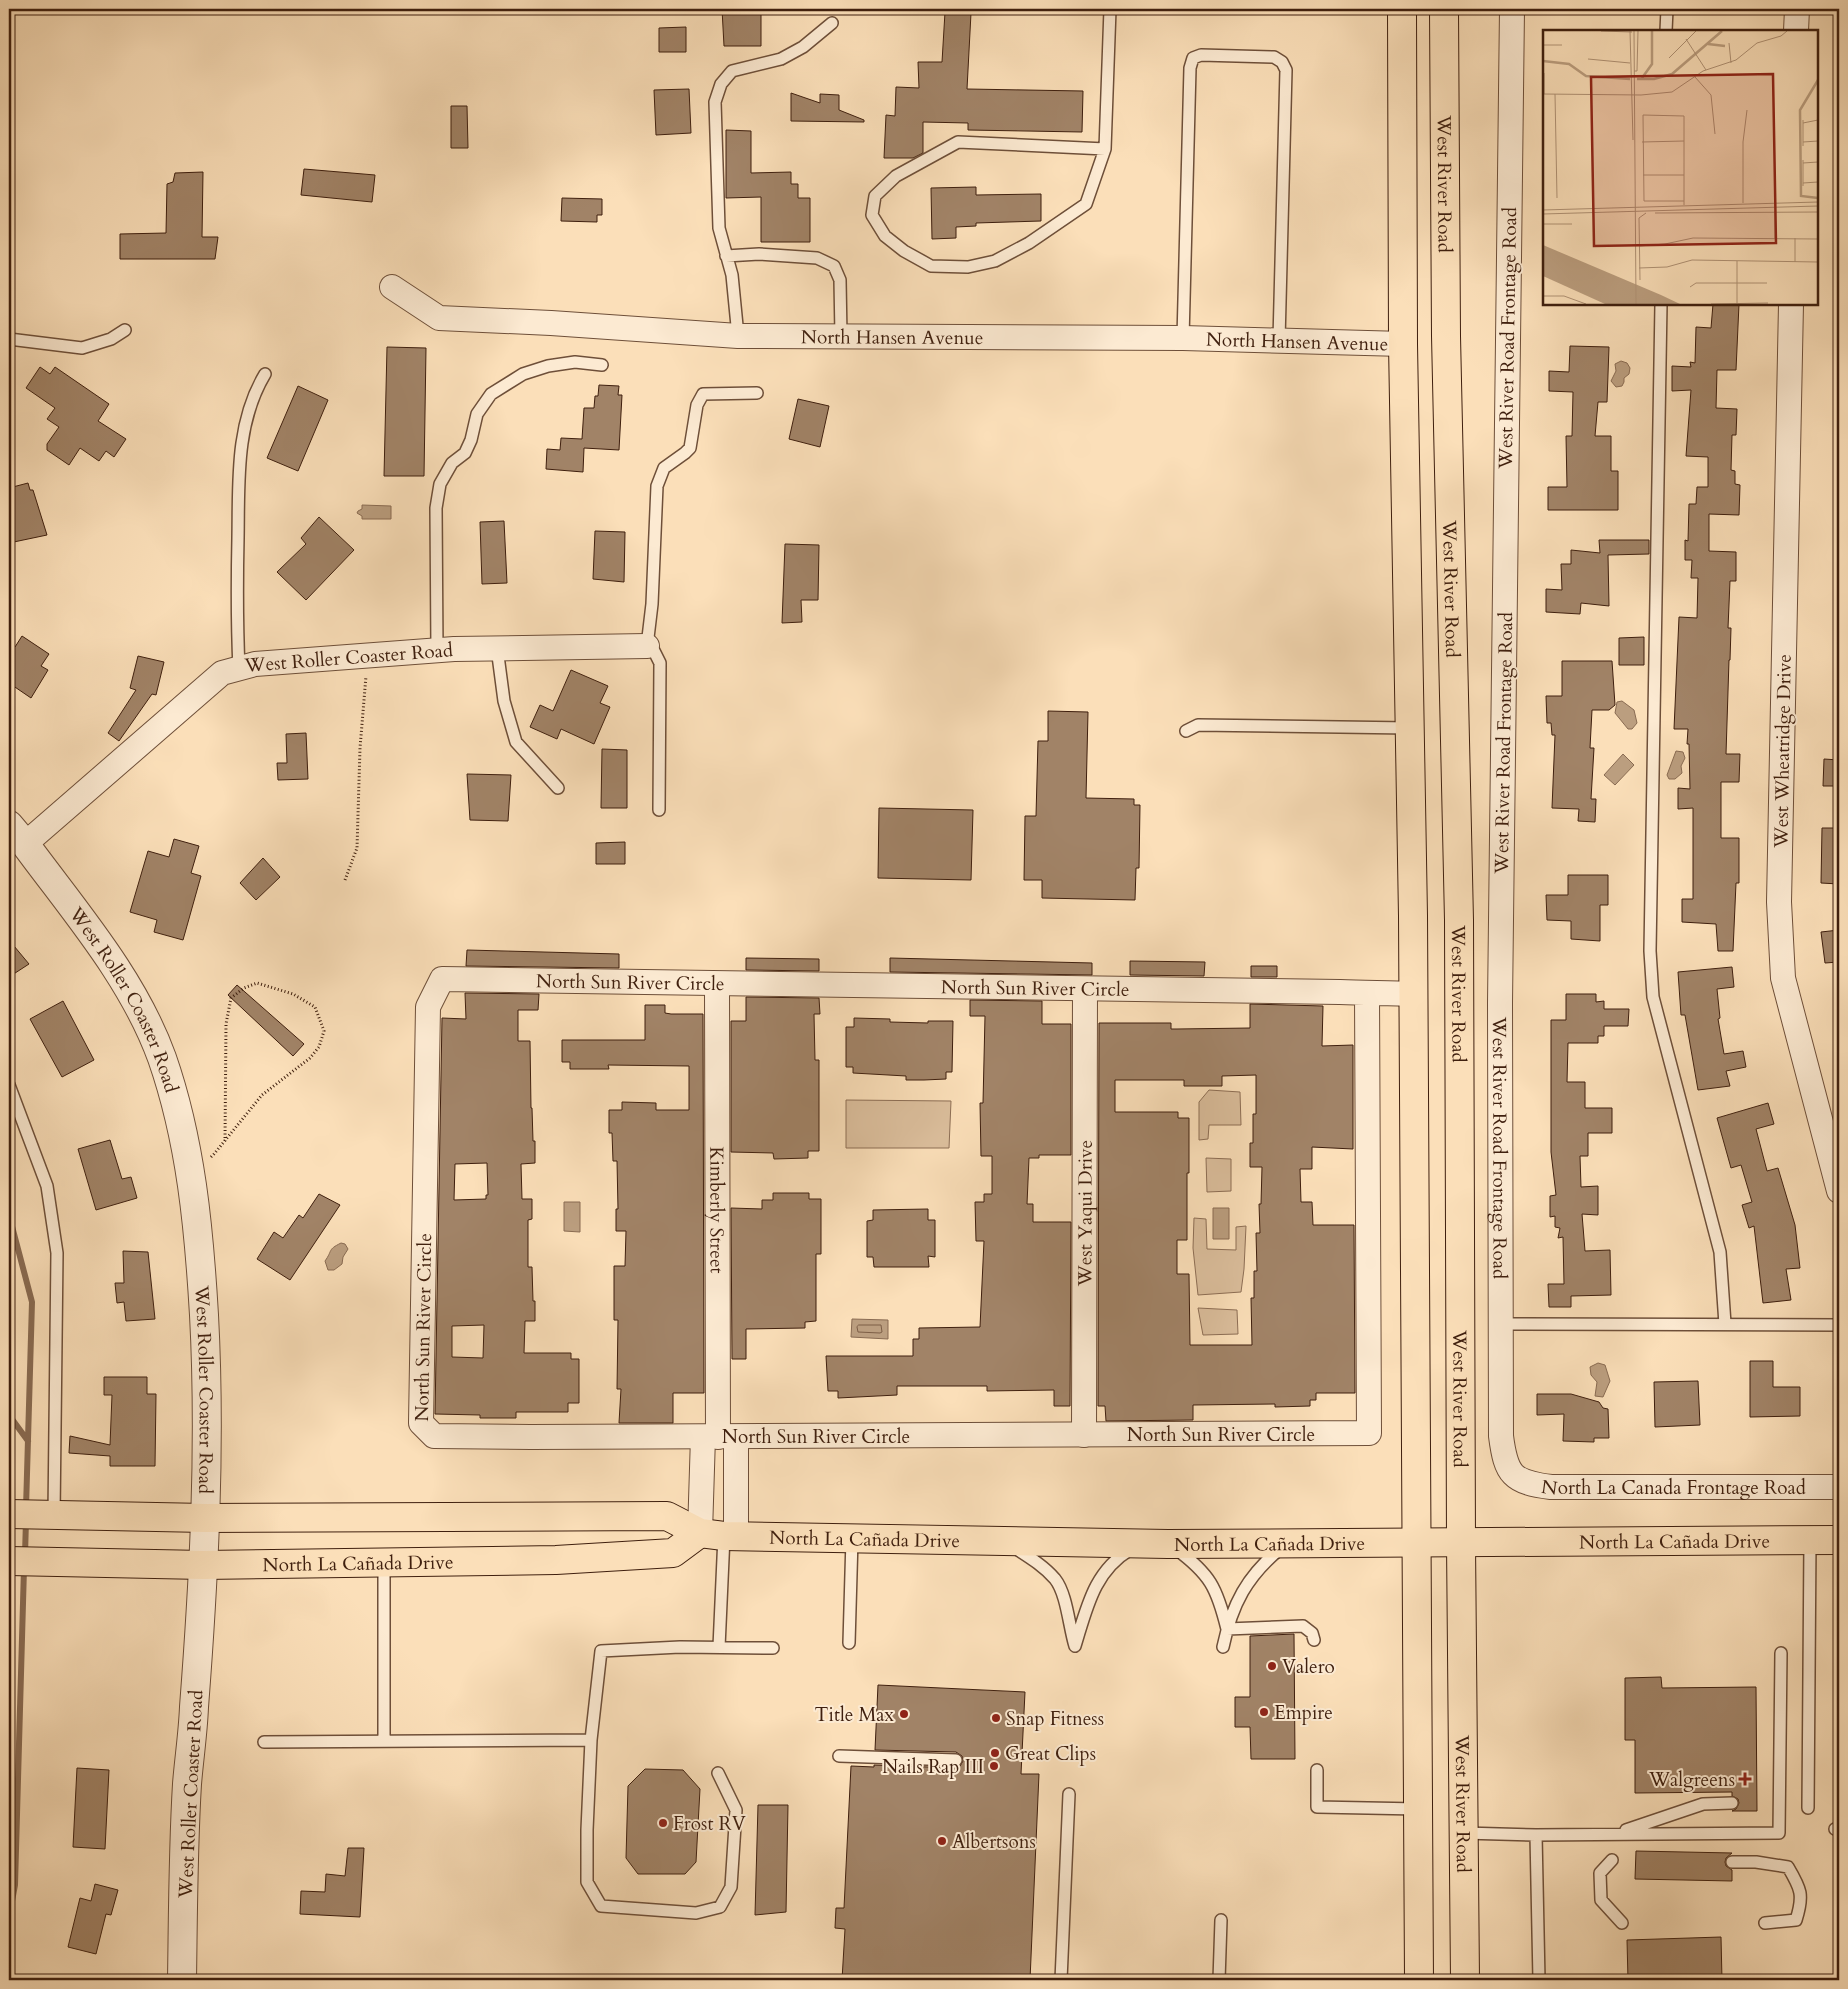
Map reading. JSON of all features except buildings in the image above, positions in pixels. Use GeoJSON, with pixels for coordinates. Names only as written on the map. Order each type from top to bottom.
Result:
{"type":"FeatureCollection","features":[{"type":"Feature","properties":{"kind":"main road"},"geometry":{"type":"LineString","coordinates":[[1402,9],[1403,344],[1413,994],[1419,1980]]}},
{"type":"Feature","properties":{"kind":"main road","name":"West River Road"},"geometry":{"type":"LineString","coordinates":[[1444,9],[1446,336],[1459,920],[1461,1543],[1465,1980]]}},
{"type":"Feature","properties":{"kind":"main road","name":"North La Cañada Drive"},"geometry":{"type":"LineString","coordinates":[[9,1514],[205,1518],[667,1516],[720,1535],[1168,1544],[1839,1540]]}},
{"type":"Feature","properties":{"kind":"main road","name":"North La Cañada Drive"},"geometry":{"type":"LineString","coordinates":[[9,1561],[203,1565],[556,1560],[673,1553],[720,1535]]}},
{"type":"Feature","properties":{"kind":"street","name":"West River Road Frontage Road"},"geometry":{"type":"LineString","coordinates":[[1512,9],[1500,1003],[1501,1436],[1505,1461],[1512,1475]]}},
{"type":"Feature","properties":{"kind":"street"},"geometry":{"type":"LineString","coordinates":[[1796,30],[1797,9]]}},
{"type":"Feature","properties":{"kind":"street","name":"North Hansen Avenue"},"geometry":{"type":"LineString","coordinates":[[392,287],[439,318],[738,336],[1183,338],[1403,344]]}},
{"type":"Feature","properties":{"kind":"street","name":"West Wheatridge Drive"},"geometry":{"type":"LineString","coordinates":[[1791,305],[1778,902],[1782,978],[1839,1191]]}},
{"type":"Feature","properties":{"kind":"street","name":"West Roller Coaster Road"},"geometry":{"type":"LineString","coordinates":[[182,1980],[188,1782],[205,1518],[206,1349],[196,1207],[174,1099],[162,1058],[145,1019],[125,981],[17,834],[222,673],[255,664],[437,650],[647,646]]}},
{"type":"Feature","properties":{"kind":"street","name":"North Sun River Circle"},"geometry":{"type":"LineString","coordinates":[[1367,993],[1369,1433],[719,1437],[434,1436],[421,1423],[428,1007],[442,979],[718,984],[1367,993],[1413,994]]}},
{"type":"Feature","properties":{"kind":"street","name":"Kimberly Street"},"geometry":{"type":"LineString","coordinates":[[718,984],[720,1535]]}},
{"type":"Feature","properties":{"kind":"street","name":"West Yaqui Drive"},"geometry":{"type":"LineString","coordinates":[[1084,1435],[1085,989]]}},
{"type":"Feature","properties":{"kind":"street","name":"Kimberly Street"},"geometry":{"type":"LineString","coordinates":[[719,1437],[720,1535]]}},
{"type":"Feature","properties":{"kind":"street","name":"North La Canada Frontage Road"},"geometry":{"type":"LineString","coordinates":[[1512,1475],[1525,1483],[1551,1487],[1839,1487]]}},
{"type":"Feature","properties":{"kind":"lane"},"geometry":{"type":"LineString","coordinates":[[1105,149],[958,142],[896,176],[875,196],[872,215],[885,236],[904,251],[931,266],[968,267],[995,261],[1029,243],[1086,204],[1105,149],[1110,9]]}},
{"type":"Feature","properties":{"kind":"lane"},"geometry":{"type":"LineString","coordinates":[[1666,30],[1667,9]]}},
{"type":"Feature","properties":{"kind":"lane"},"geometry":{"type":"LineString","coordinates":[[738,336],[732,275],[720,237],[717,208],[715,102],[721,84],[732,71],[781,59],[803,47],[832,23]]}},
{"type":"Feature","properties":{"kind":"lane"},"geometry":{"type":"LineString","coordinates":[[1183,338],[1190,68],[1193,58],[1201,55],[1274,57],[1282,62],[1286,70],[1279,340]]}},
{"type":"Feature","properties":{"kind":"lane"},"geometry":{"type":"LineString","coordinates":[[726,256],[759,254],[817,258],[834,266],[840,280],[841,336]]}},
{"type":"Feature","properties":{"kind":"lane"},"geometry":{"type":"LineString","coordinates":[[1661,305],[1650,951],[1653,997],[1720,1252],[1725,1324]]}},
{"type":"Feature","properties":{"kind":"lane"},"geometry":{"type":"LineString","coordinates":[[9,339],[82,348],[111,339],[125,330]]}},
{"type":"Feature","properties":{"kind":"lane"},"geometry":{"type":"LineString","coordinates":[[437,650],[436,508],[440,484],[452,463],[465,453],[471,440],[477,414],[491,394],[523,374],[548,366],[575,362],[602,364]]}},
{"type":"Feature","properties":{"kind":"lane"},"geometry":{"type":"LineString","coordinates":[[239,669],[236,600],[238,488],[242,442],[247,415],[256,388],[265,374]]}},
{"type":"Feature","properties":{"kind":"lane"},"geometry":{"type":"LineString","coordinates":[[658,810],[660,664],[654,651],[647,646],[652,604],[657,486],[664,468],[690,448],[697,405],[703,394],[757,393]]}},
{"type":"Feature","properties":{"kind":"lane"},"geometry":{"type":"LineString","coordinates":[[498,648],[504,701],[516,742],[558,788]]}},
{"type":"Feature","properties":{"kind":"lane"},"geometry":{"type":"LineString","coordinates":[[1186,731],[1198,726],[1409,728]]}},
{"type":"Feature","properties":{"kind":"lane"},"geometry":{"type":"LineString","coordinates":[[9,1085],[47,1186],[57,1253],[50,1515]]}},
{"type":"Feature","properties":{"kind":"lane"},"geometry":{"type":"LineString","coordinates":[[1500,1324],[1839,1325]]}},
{"type":"Feature","properties":{"kind":"lane"},"geometry":{"type":"LineString","coordinates":[[719,1647],[720,1535]]}},
{"type":"Feature","properties":{"kind":"lane"},"geometry":{"type":"LineString","coordinates":[[849,1644],[852,1539]]}},
{"type":"Feature","properties":{"kind":"lane"},"geometry":{"type":"LineString","coordinates":[[1005,1541],[1041,1566],[1056,1581],[1063,1597],[1075,1646],[1095,1585],[1120,1556],[1142,1543]]}},
{"type":"Feature","properties":{"kind":"lane"},"geometry":{"type":"LineString","coordinates":[[1808,1808],[1810,1541]]}},
{"type":"Feature","properties":{"kind":"lane"},"geometry":{"type":"LineString","coordinates":[[1223,1647],[1227,1628],[1244,1589],[1253,1574],[1264,1562],[1288,1543]]}},
{"type":"Feature","properties":{"kind":"lane"},"geometry":{"type":"LineString","coordinates":[[1168,1544],[1197,1565],[1211,1582],[1221,1606],[1227,1628]]}},
{"type":"Feature","properties":{"kind":"lane"},"geometry":{"type":"LineString","coordinates":[[384,1562],[384,1741]]}},
{"type":"Feature","properties":{"kind":"lane"},"geometry":{"type":"LineString","coordinates":[[1227,1628],[1303,1626],[1312,1633],[1314,1640]]}},
{"type":"Feature","properties":{"kind":"lane"},"geometry":{"type":"LineString","coordinates":[[718,1773],[736,1810],[731,1887],[720,1907],[696,1913],[601,1906],[586,1882],[591,1740],[601,1651],[648,1647],[773,1648]]}},
{"type":"Feature","properties":{"kind":"lane"},"geometry":{"type":"LineString","coordinates":[[1464,1833],[1779,1833],[1782,1653]]}},
{"type":"Feature","properties":{"kind":"lane"},"geometry":{"type":"LineString","coordinates":[[264,1742],[591,1740]]}},
{"type":"Feature","properties":{"kind":"lane"},"geometry":{"type":"LineString","coordinates":[[839,1756],[956,1760]]}},
{"type":"Feature","properties":{"kind":"lane"},"geometry":{"type":"LineString","coordinates":[[1317,1770],[1317,1807],[1418,1809]]}},
{"type":"Feature","properties":{"kind":"lane"},"geometry":{"type":"LineString","coordinates":[[1061,1980],[1069,1794]]}},
{"type":"Feature","properties":{"kind":"lane"},"geometry":{"type":"LineString","coordinates":[[1617,1833],[1703,1804],[1732,1804]]}},
{"type":"Feature","properties":{"kind":"lane"},"geometry":{"type":"LineString","coordinates":[[1536,1834],[1539,1980]]}},
{"type":"Feature","properties":{"kind":"lane"},"geometry":{"type":"LineString","coordinates":[[1612,1860],[1600,1873],[1601,1900],[1622,1923]]}},
{"type":"Feature","properties":{"kind":"lane"},"geometry":{"type":"LineString","coordinates":[[1732,1862],[1756,1862],[1788,1867],[1799,1885],[1802,1902],[1796,1920],[1765,1923]]}},
{"type":"Feature","properties":{"kind":"lane"},"geometry":{"type":"LineString","coordinates":[[1219,1980],[1221,1920]]}},
{"type":"Feature","properties":{"kind":"path"},"geometry":{"type":"LineString","coordinates":[[345,880],[357,848],[360,748],[367,656]]}},
{"type":"Feature","properties":{"kind":"path"},"geometry":{"type":"LineString","coordinates":[[190,1172],[214,1154],[225,1141],[262,1095],[310,1058],[319,1047],[324,1031],[315,1007],[293,994],[257,983],[244,988],[231,998],[226,1024],[225,1141]]}},
{"type":"Feature","properties":{"kind":"shaded area"},"geometry":{"type":"Polygon","coordinates":[[[1209,1090],[1240,1092],[1241,1125],[1209,1125],[1208,1139],[1199,1140],[1199,1102],[1209,1090]]]}},
{"type":"Feature","properties":{"kind":"shaded area"},"geometry":{"type":"Polygon","coordinates":[[[846,1100],[951,1101],[949,1148],[846,1148],[846,1100]]]}},
{"type":"Feature","properties":{"kind":"shaded area"},"geometry":{"type":"Polygon","coordinates":[[[1206,1158],[1231,1159],[1231,1191],[1207,1192],[1206,1158]]]}},
{"type":"Feature","properties":{"kind":"shaded area"},"geometry":{"type":"Polygon","coordinates":[[[1194,1218],[1206,1219],[1207,1249],[1236,1250],[1236,1227],[1246,1226],[1241,1292],[1198,1295],[1193,1248],[1194,1218]]]}},
{"type":"Feature","properties":{"kind":"shaded area"},"geometry":{"type":"Polygon","coordinates":[[[1198,1308],[1237,1310],[1238,1334],[1203,1335],[1198,1308]]]}},
{"type":"Feature","properties":{"kind":"water"},"geometry":{"type":"Polygon","coordinates":[[[1621,361],[1627,363],[1630,368],[1629,374],[1624,378],[1622,386],[1616,387],[1611,381],[1616,371],[1615,364],[1621,361]]]}},
{"type":"Feature","properties":{"kind":"water"},"geometry":{"type":"Polygon","coordinates":[[[362,505],[391,506],[391,519],[362,519],[362,516],[357,513],[362,509],[362,505]]]}},
{"type":"Feature","properties":{"kind":"water"},"geometry":{"type":"Polygon","coordinates":[[[1622,701],[1634,710],[1637,723],[1632,729],[1628,729],[1615,713],[1617,702],[1622,701]]]}},
{"type":"Feature","properties":{"kind":"water"},"geometry":{"type":"Polygon","coordinates":[[[1676,751],[1683,752],[1685,758],[1681,766],[1682,773],[1675,779],[1669,779],[1667,775],[1676,751]]]}},
{"type":"Feature","properties":{"kind":"water"},"geometry":{"type":"Polygon","coordinates":[[[1623,754],[1634,765],[1615,785],[1604,775],[1623,754]]]}},
{"type":"Feature","properties":{"kind":"water"},"geometry":{"type":"Polygon","coordinates":[[[564,1202],[580,1202],[580,1232],[564,1231],[564,1202]]]}},
{"type":"Feature","properties":{"kind":"water"},"geometry":{"type":"Polygon","coordinates":[[[1213,1208],[1229,1208],[1229,1239],[1213,1239],[1213,1208]]]}},
{"type":"Feature","properties":{"kind":"water"},"geometry":{"type":"Polygon","coordinates":[[[341,1243],[345,1244],[348,1249],[343,1257],[342,1264],[334,1270],[328,1270],[325,1261],[332,1249],[341,1243]]]}},
{"type":"Feature","properties":{"kind":"water"},"geometry":{"type":"Polygon","coordinates":[[[852,1319],[888,1320],[888,1339],[851,1337],[852,1319]]]}},
{"type":"Feature","properties":{"kind":"water"},"geometry":{"type":"Polygon","coordinates":[[[1598,1363],[1605,1365],[1610,1381],[1603,1397],[1595,1396],[1597,1382],[1591,1375],[1590,1367],[1598,1363]]]}},
{"type":"Feature","properties":{"kind":"waterway"},"geometry":{"type":"LineString","coordinates":[[9,1215],[32,1302],[26,1508]]}},
{"type":"Feature","properties":{"kind":"waterway"},"geometry":{"type":"LineString","coordinates":[[9,1415],[28,1441]]}},
{"type":"Feature","properties":{"kind":"waterway"},"geometry":{"type":"LineString","coordinates":[[25,1555],[26,1520]]}},
{"type":"Feature","properties":{"kind":"waterway"},"geometry":{"type":"LineString","coordinates":[[9,1917],[15,1885],[24,1568]]}},
{"type":"Feature","properties":{"kind":"place","name":"Valero"},"geometry":{"type":"Point","coordinates":[1272,1666]}},
{"type":"Feature","properties":{"kind":"place","name":"Empire"},"geometry":{"type":"Point","coordinates":[1264,1712]}},
{"type":"Feature","properties":{"kind":"place","name":"Title Max"},"geometry":{"type":"Point","coordinates":[904,1714]}},
{"type":"Feature","properties":{"kind":"place","name":"Snap Fitness"},"geometry":{"type":"Point","coordinates":[996,1718]}},
{"type":"Feature","properties":{"kind":"place","name":"Great Clips"},"geometry":{"type":"Point","coordinates":[995,1753]}},
{"type":"Feature","properties":{"kind":"place","name":"Nails Rap III"},"geometry":{"type":"Point","coordinates":[994,1766]}},
{"type":"Feature","properties":{"kind":"place","name":"Walgreens"},"geometry":{"type":"Point","coordinates":[1745,1779]}},
{"type":"Feature","properties":{"kind":"place","name":"Frost RV"},"geometry":{"type":"Point","coordinates":[663,1823]}},
{"type":"Feature","properties":{"kind":"place","name":"Albertsons"},"geometry":{"type":"Point","coordinates":[942,1841]}}]}
